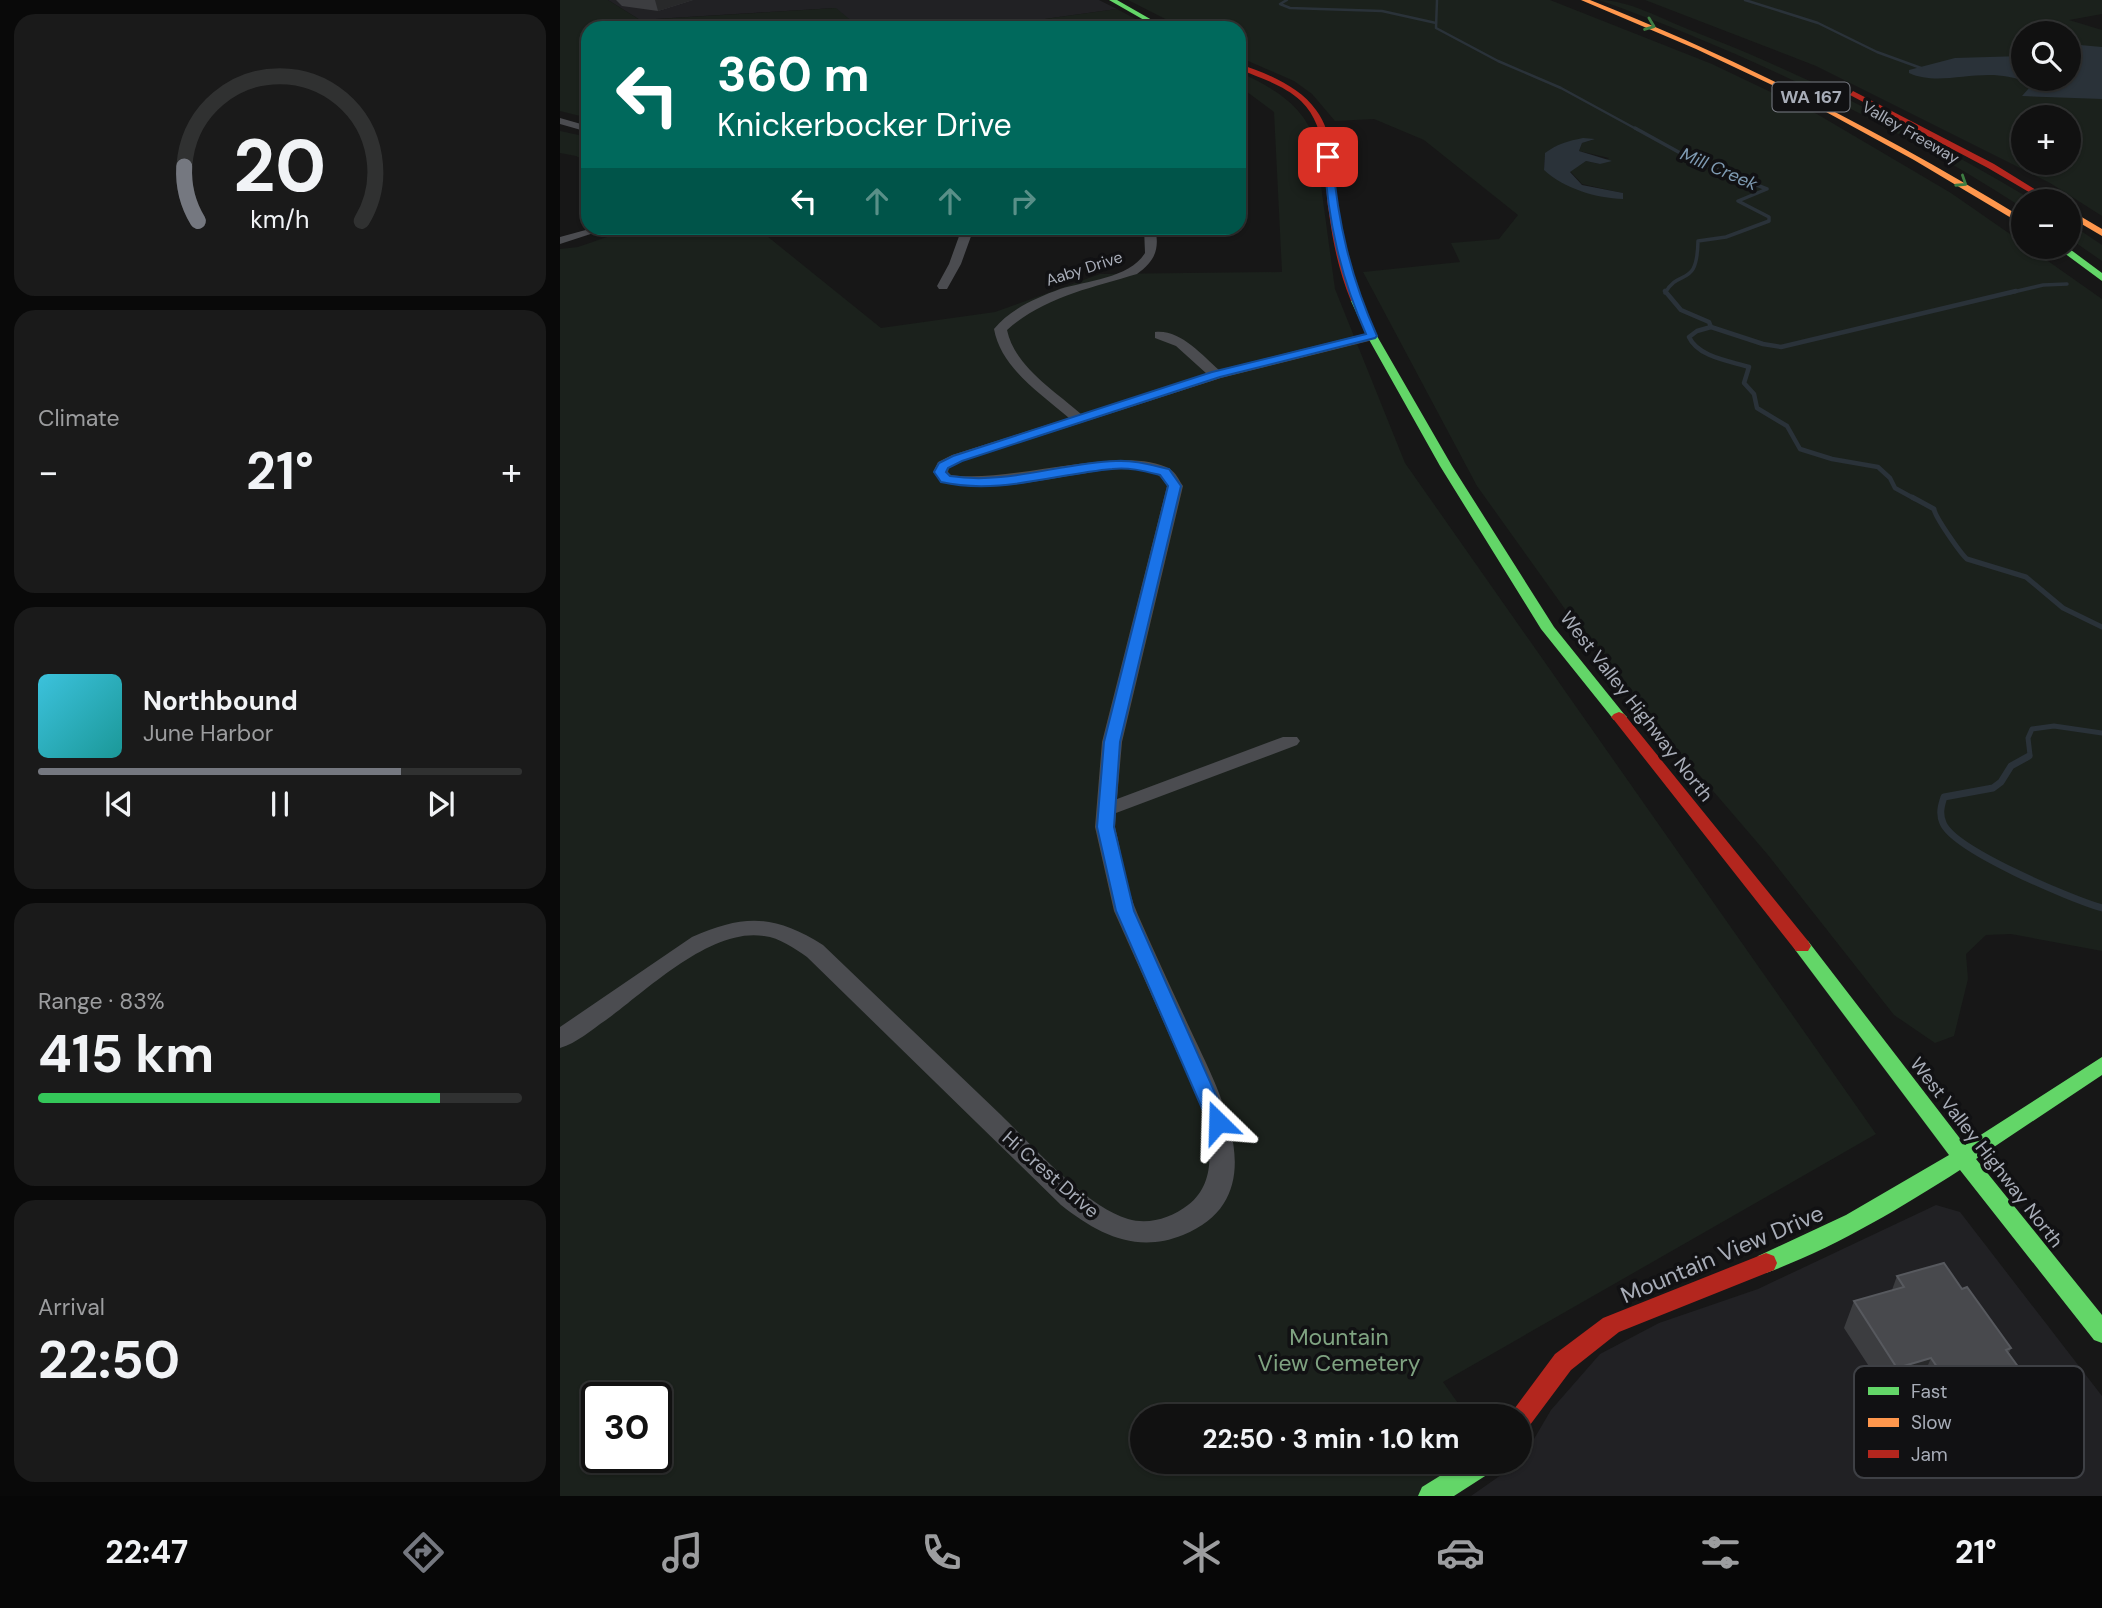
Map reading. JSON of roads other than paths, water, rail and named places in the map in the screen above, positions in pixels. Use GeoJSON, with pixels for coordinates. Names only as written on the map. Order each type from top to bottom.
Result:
{"type":"FeatureCollection","features":[{"type":"Feature","properties":{"kind":"main road"},"geometry":{"type":"LineString","coordinates":[[1112,0],[1150,21]]}},
{"type":"Feature","properties":{"kind":"main road","name":"Valley Freeway"},"geometry":{"type":"LineString","coordinates":[[1584,0],[1709,50],[1809,96],[1944,171],[2011,214]]}},
{"type":"Feature","properties":{"kind":"main road"},"geometry":{"type":"LineString","coordinates":[[1622,0],[1681,21]]}},
{"type":"Feature","properties":{"kind":"main road","name":"West Valley Highway North"},"geometry":{"type":"LineString","coordinates":[[1246,69],[1305,101],[1322,123],[1341,250],[1352,290],[1372,336],[1446,467],[1548,629],[1856,1014],[1962,1157],[2102,1333]]}},
{"type":"Feature","properties":{"kind":"main road","name":"Valley Freeway"},"geometry":{"type":"LineString","coordinates":[[1836,86],[1968,153],[2030,189]]}},
{"type":"Feature","properties":{"kind":"main road"},"geometry":{"type":"LineString","coordinates":[[2081,220],[2102,233]]}},
{"type":"Feature","properties":{"kind":"main road"},"geometry":{"type":"LineString","coordinates":[[2077,259],[2102,278]]}},
{"type":"Feature","properties":{"kind":"main road","name":"Mountain View Drive"},"geometry":{"type":"LineString","coordinates":[[1531,1404],[1563,1362],[1586,1341],[1611,1325],[1818,1242],[1962,1157],[2102,1065]]}},
{"type":"Feature","properties":{"kind":"main road"},"geometry":{"type":"LineString","coordinates":[[1431,1496],[1466,1474]]}},
{"type":"Feature","properties":{"kind":"street"},"geometry":{"type":"LineString","coordinates":[[560,121],[581,127]]}},
{"type":"Feature","properties":{"kind":"street"},"geometry":{"type":"LineString","coordinates":[[560,241],[581,235]]}},
{"type":"Feature","properties":{"kind":"street"},"geometry":{"type":"LineString","coordinates":[[943,286],[955,264],[965,235]]}},
{"type":"Feature","properties":{"kind":"street","name":"Aaby Drive"},"geometry":{"type":"LineString","coordinates":[[1079,419],[1014,360],[1000,336],[1000,329],[1027,309],[1051,296],[1133,271],[1145,264],[1153,255],[1151,235]]}},
{"type":"Feature","properties":{"kind":"street"},"geometry":{"type":"LineString","coordinates":[[1160,335],[1181,343],[1216,375]]}},
{"type":"Feature","properties":{"kind":"street"},"geometry":{"type":"LineString","coordinates":[[1079,419],[1216,375],[1372,336]]}},
{"type":"Feature","properties":{"kind":"street","name":"Hi Crest Drive"},"geometry":{"type":"LineString","coordinates":[[560,1039],[706,940],[744,928],[774,930],[815,951],[1030,1160],[1089,1211],[1105,1221],[1136,1232],[1175,1227],[1198,1213],[1213,1195],[1223,1163],[1223,1139],[1213,1106],[1125,911],[1108,848],[1106,810],[1112,742],[1175,486],[1164,472],[1153,467],[1114,465],[1001,483],[975,484],[946,479],[940,472],[943,465],[957,458],[1079,419]]}},
{"type":"Feature","properties":{"kind":"street"},"geometry":{"type":"LineString","coordinates":[[1106,810],[1290,741]]}},
{"type":"Feature","properties":{"kind":"waterway"},"geometry":{"type":"LineString","coordinates":[[1287,0],[1280,4],[1290,8],[1382,11],[1436,23]]}},
{"type":"Feature","properties":{"kind":"waterway","name":"Mill Creek"},"geometry":{"type":"LineString","coordinates":[[1437,0],[1436,28],[1498,61],[1561,88],[1638,130]]}},
{"type":"Feature","properties":{"kind":"waterway"},"geometry":{"type":"LineString","coordinates":[[1745,0],[1818,23],[1877,52],[1921,68]]}},
{"type":"Feature","properties":{"kind":"waterway","name":"Mill Creek"},"geometry":{"type":"LineString","coordinates":[[1635,128],[1693,160],[1767,189],[1738,201],[1769,217],[1769,221],[1726,237],[1698,241],[1695,266],[1666,292]]}},
{"type":"Feature","properties":{"kind":"waterway"},"geometry":{"type":"LineString","coordinates":[[2009,293],[2043,285],[2067,284]]}},
{"type":"Feature","properties":{"kind":"waterway"},"geometry":{"type":"LineString","coordinates":[[1711,327],[1781,347],[2016,291]]}},
{"type":"Feature","properties":{"kind":"waterway","name":"Mill Creek"},"geometry":{"type":"LineString","coordinates":[[1666,292],[1681,310],[1709,322],[1711,327]]}},
{"type":"Feature","properties":{"kind":"waterway","name":"Mill Creek"},"geometry":{"type":"LineString","coordinates":[[1711,327],[1697,331],[1689,337],[1693,344],[1707,354],[1749,367],[1744,383],[1754,394],[1757,408],[1787,426],[1800,449],[1832,459],[1878,467],[1890,478],[1895,488],[1915,499]]}},
{"type":"Feature","properties":{"kind":"waterway","name":"Mill Creek"},"geometry":{"type":"LineString","coordinates":[[1912,497],[1934,509],[1967,559],[2026,577],[2063,608],[2102,627]]}},
{"type":"Feature","properties":{"kind":"waterway"},"geometry":{"type":"LineString","coordinates":[[2029,756],[2028,738],[2032,729],[2054,726],[2102,733]]}},
{"type":"Feature","properties":{"kind":"waterway"},"geometry":{"type":"LineString","coordinates":[[2029,756],[2011,766],[2001,782],[1993,788],[1944,797],[1941,810],[1943,823],[1952,834],[1990,859],[2066,895],[2102,908]]}},
{"type":"Feature","properties":{"kind":"park label","name":"Mountain View Cemetery"},"geometry":{"type":"Point","coordinates":[1339,1350]}}]}
